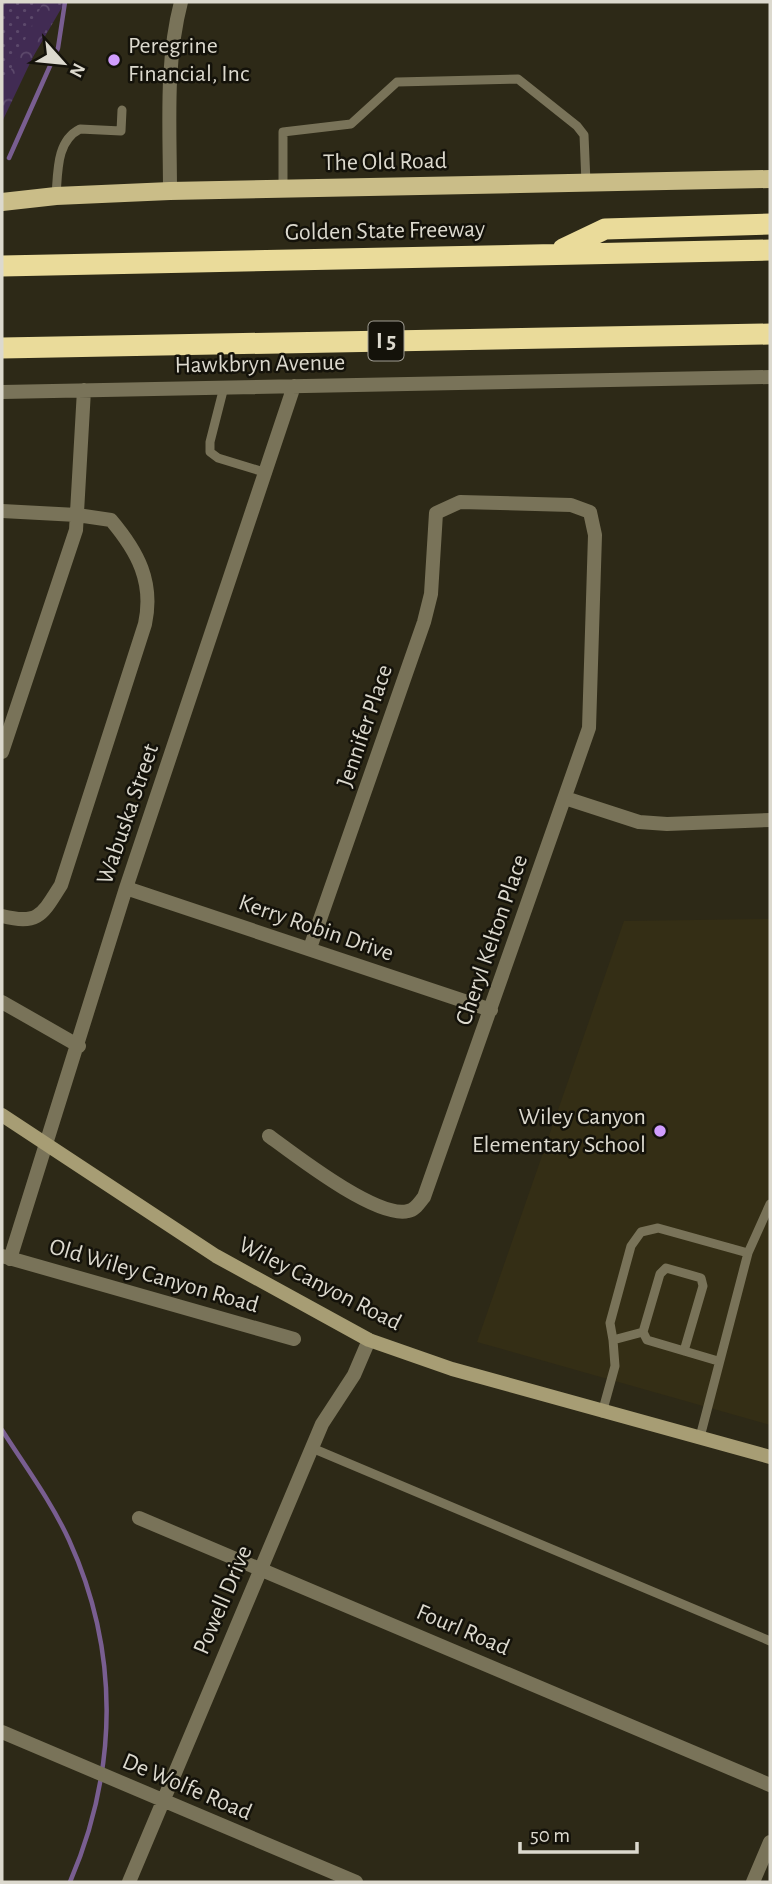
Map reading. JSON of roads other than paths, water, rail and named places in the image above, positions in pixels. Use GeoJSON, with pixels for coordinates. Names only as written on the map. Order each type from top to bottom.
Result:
{"type":"FeatureCollection","features":[{"type":"Feature","properties":{"kind":"highway"},"geometry":{"type":"LineString","coordinates":[[555,253],[605,229],[770,224]]}},
{"type":"Feature","properties":{"kind":"highway","name":"Golden State Freeway"},"geometry":{"type":"LineString","coordinates":[[2,266],[770,250]]}},
{"type":"Feature","properties":{"kind":"highway","name":"I 5"},"geometry":{"type":"LineString","coordinates":[[2,348],[770,334]]}},
{"type":"Feature","properties":{"kind":"main road","name":"The Old Road"},"geometry":{"type":"LineString","coordinates":[[2,202],[56,195],[170,191],[770,179]]}},
{"type":"Feature","properties":{"kind":"street"},"geometry":{"type":"LineString","coordinates":[[170,191],[170,74],[175,25],[181,2]]}},
{"type":"Feature","properties":{"kind":"street","name":"Hawkbryn Avenue"},"geometry":{"type":"LineString","coordinates":[[2,392],[770,377]]}},
{"type":"Feature","properties":{"kind":"street","name":"Wabuska Street"},"geometry":{"type":"LineString","coordinates":[[6,1257],[79,1046],[126,888],[294,386]]}},
{"type":"Feature","properties":{"kind":"street"},"geometry":{"type":"LineString","coordinates":[[2,751],[76,530],[84,390]]}},
{"type":"Feature","properties":{"kind":"street","name":"Cheryl Kelton Place"},"geometry":{"type":"LineString","coordinates":[[269,1136],[337,1187],[400,1212],[412,1211],[424,1198],[589,728],[595,535],[590,512],[571,505],[460,502],[436,513]]}},
{"type":"Feature","properties":{"kind":"street"},"geometry":{"type":"LineString","coordinates":[[2,511],[76,515],[111,520],[135,548],[150,602],[61,885],[41,916],[24,921],[2,916]]}},
{"type":"Feature","properties":{"kind":"street","name":"Jennifer Place"},"geometry":{"type":"LineString","coordinates":[[310,948],[424,622],[431,594],[436,513]]}},
{"type":"Feature","properties":{"kind":"street"},"geometry":{"type":"LineString","coordinates":[[565,797],[639,822],[667,824],[770,820]]}},
{"type":"Feature","properties":{"kind":"street","name":"Kerry Robin Drive"},"geometry":{"type":"LineString","coordinates":[[126,888],[491,1010]]}},
{"type":"Feature","properties":{"kind":"street"},"geometry":{"type":"LineString","coordinates":[[2,1002],[79,1046]]}},
{"type":"Feature","properties":{"kind":"street","name":"Wiley Canyon Road"},"geometry":{"type":"LineString","coordinates":[[2,1115],[216,1256],[369,1340],[452,1369],[602,1413],[770,1457]]}},
{"type":"Feature","properties":{"kind":"street","name":"Old Wiley Canyon Road"},"geometry":{"type":"LineString","coordinates":[[6,1257],[294,1339]]}},
{"type":"Feature","properties":{"kind":"street","name":"Powell Drive"},"geometry":{"type":"LineString","coordinates":[[129,1882],[312,1448],[332,1405],[354,1375],[369,1340]]}},
{"type":"Feature","properties":{"kind":"street","name":"Fourl Road"},"geometry":{"type":"LineString","coordinates":[[139,1518],[770,1784]]}},
{"type":"Feature","properties":{"kind":"street","name":"De Wolfe Road"},"geometry":{"type":"LineString","coordinates":[[2,1732],[356,1882]]}},
{"type":"Feature","properties":{"kind":"street"},"geometry":{"type":"LineString","coordinates":[[753,1882],[770,1842]]}},
{"type":"Feature","properties":{"kind":"lane"},"geometry":{"type":"LineString","coordinates":[[283,188],[283,132],[351,124],[397,82],[519,79],[578,126],[584,135],[586,183]]}},
{"type":"Feature","properties":{"kind":"lane"},"geometry":{"type":"LineString","coordinates":[[56,195],[59,159],[66,142],[80,130],[121,131],[122,110]]}},
{"type":"Feature","properties":{"kind":"lane"},"geometry":{"type":"LineString","coordinates":[[224,387],[210,442],[210,452],[218,458],[267,473]]}},
{"type":"Feature","properties":{"kind":"lane"},"geometry":{"type":"LineString","coordinates":[[699,1437],[748,1253],[770,1204]]}},
{"type":"Feature","properties":{"kind":"lane"},"geometry":{"type":"LineString","coordinates":[[602,1413],[615,1367],[610,1322],[631,1246],[642,1233],[658,1227],[748,1253]]}},
{"type":"Feature","properties":{"kind":"lane"},"geometry":{"type":"LineString","coordinates":[[684,1351],[703,1286],[701,1278],[666,1268],[660,1274],[643,1332],[647,1340],[684,1351],[718,1361]]}},
{"type":"Feature","properties":{"kind":"lane"},"geometry":{"type":"LineString","coordinates":[[613,1340],[643,1332]]}},
{"type":"Feature","properties":{"kind":"lane"},"geometry":{"type":"LineString","coordinates":[[312,1448],[770,1641]]}},
{"type":"Feature","properties":{"kind":"waterway"},"geometry":{"type":"LineString","coordinates":[[9,158],[58,48],[65,2]]}},
{"type":"Feature","properties":{"kind":"waterway"},"geometry":{"type":"LineString","coordinates":[[2,1430],[46,1498],[69,1540],[86,1582],[104,1668],[107,1711],[104,1754],[86,1840],[70,1882]]}},
{"type":"Feature","properties":{"kind":"place","name":"Peregrine Financial, Inc"},"geometry":{"type":"Point","coordinates":[114,60]}},
{"type":"Feature","properties":{"kind":"place","name":"Wiley Canyon Elementary School"},"geometry":{"type":"Point","coordinates":[660,1131]}}]}
